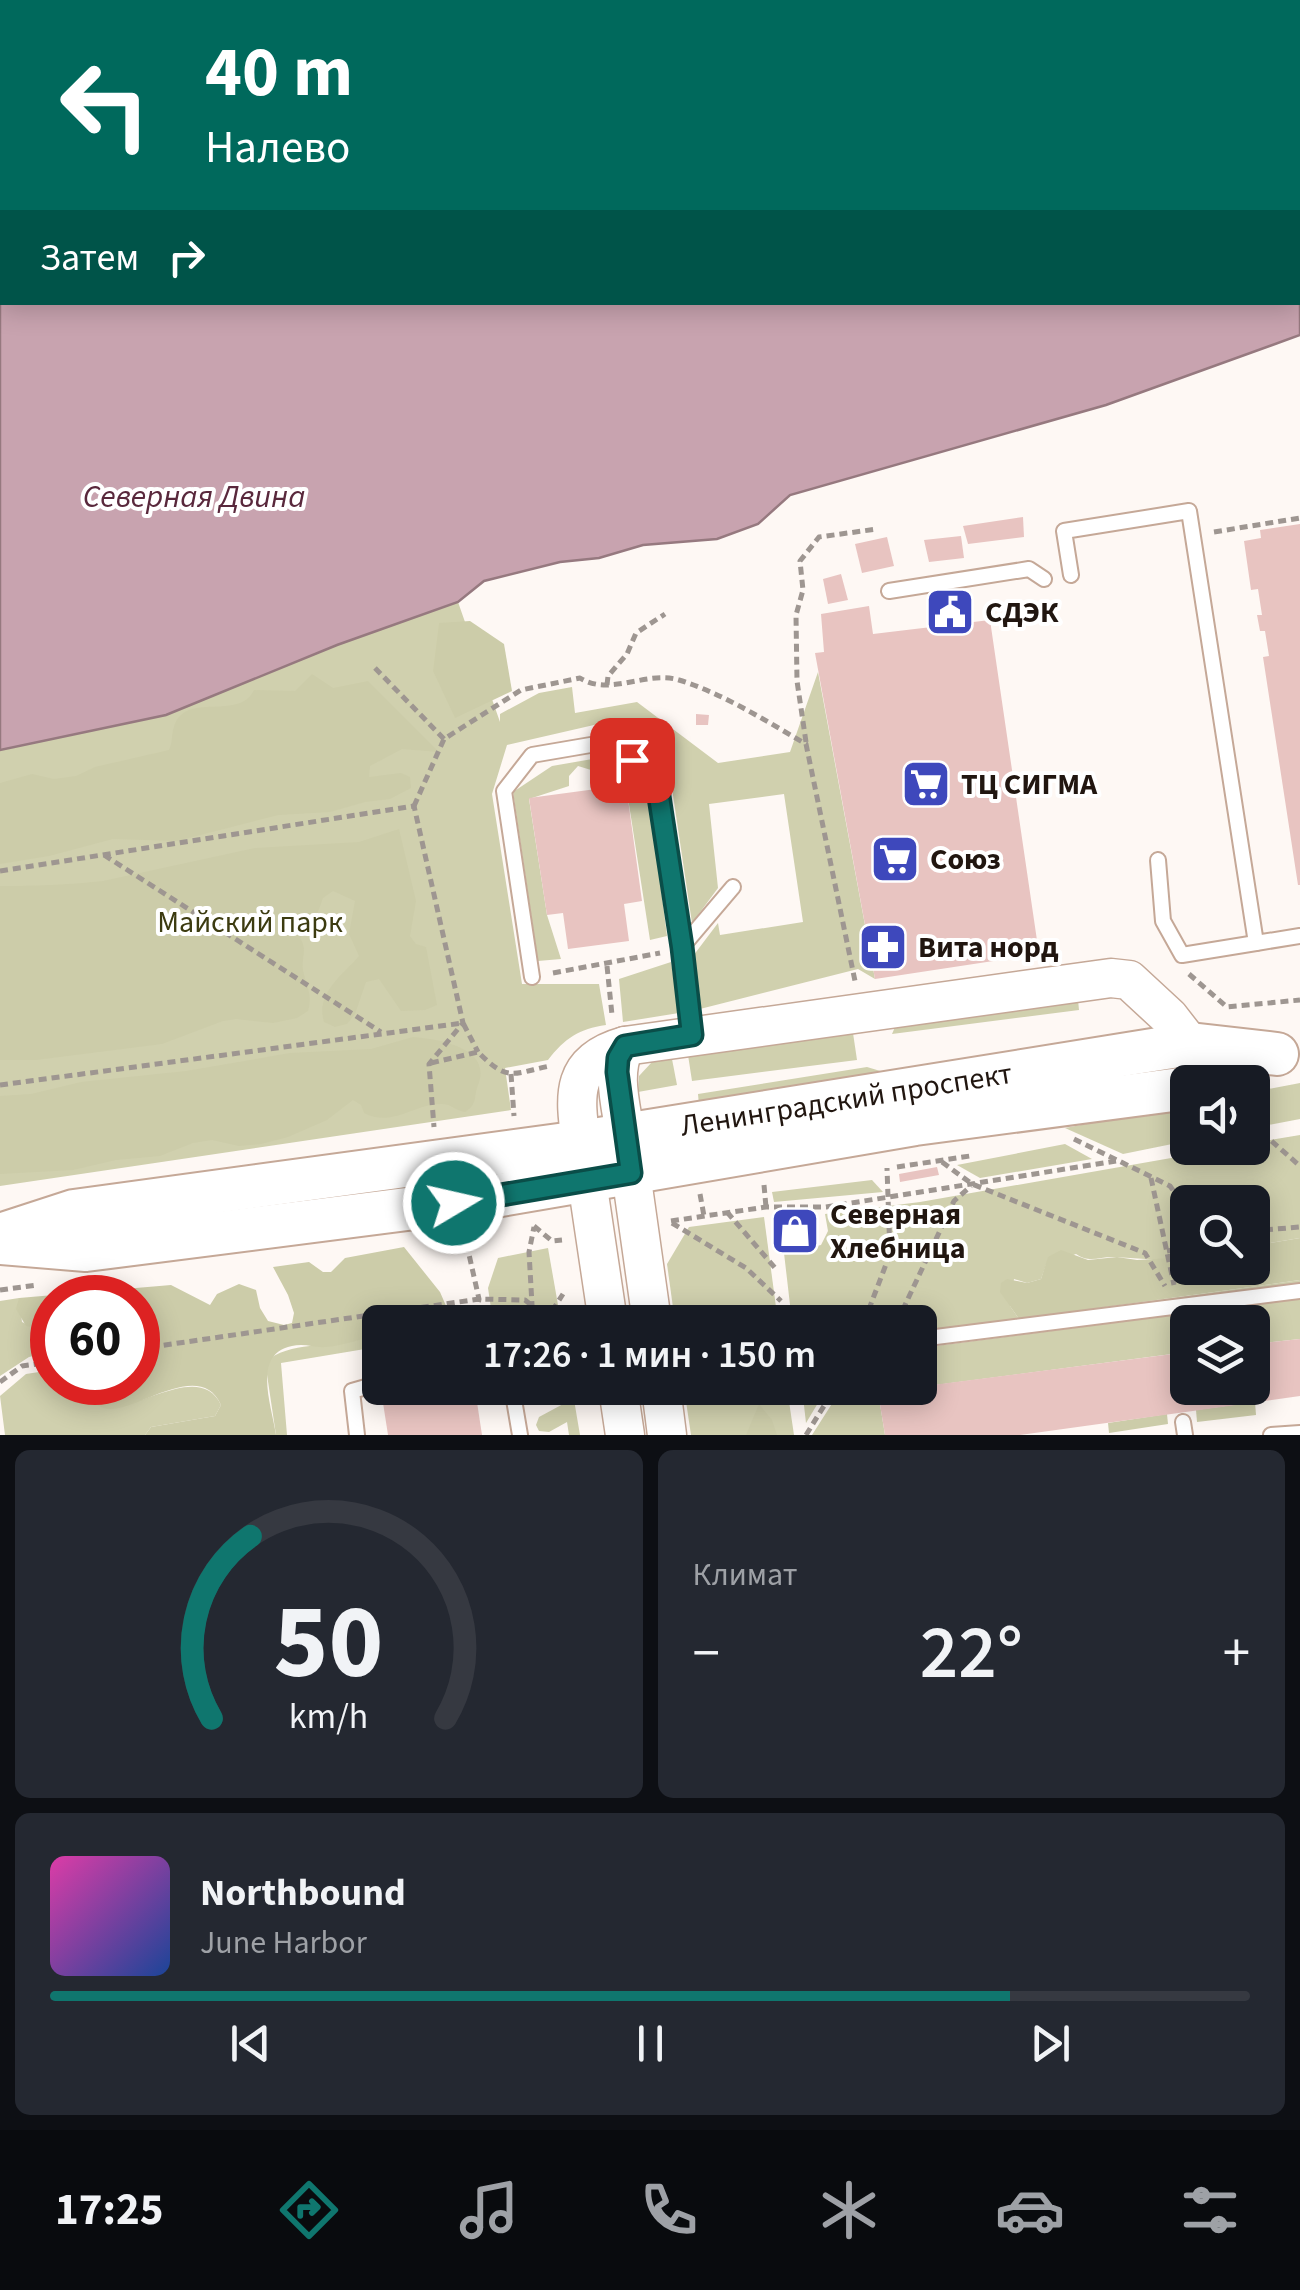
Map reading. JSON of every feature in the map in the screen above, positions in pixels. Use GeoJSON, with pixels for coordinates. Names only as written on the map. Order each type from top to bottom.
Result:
{"type":"FeatureCollection","features":[{"type":"Feature","properties":{"kind":"main road"},"geometry":{"type":"LineString","coordinates":[[605,1305],[576,1096],[580,1081],[596,1058],[619,1035],[692,1035],[1112,978],[1128,980],[1169,1017],[1197,1063]]}},
{"type":"Feature","properties":{"kind":"main road"},"geometry":{"type":"LineString","coordinates":[[619,1035],[617,1072],[650,1305]]}},
{"type":"Feature","properties":{"kind":"main road","name":"Ленинградский проспект"},"geometry":{"type":"LineString","coordinates":[[0,1235],[74,1211],[584,1162],[1197,1063],[1289,1052]]}},
{"type":"Feature","properties":{"kind":"main road","name":"Ленинградский проспект"},"geometry":{"type":"LineString","coordinates":[[628,1154],[915,1124],[1170,1090]]}},
{"type":"Feature","properties":{"kind":"main road","name":"Ленинградский проспект"},"geometry":{"type":"LineString","coordinates":[[0,1243],[86,1250],[454,1203],[584,1162]]}},
{"type":"Feature","properties":{"kind":"main road"},"geometry":{"type":"LineString","coordinates":[[621,1405],[626,1435]]}},
{"type":"Feature","properties":{"kind":"main road"},"geometry":{"type":"LineString","coordinates":[[664,1405],[668,1435]]}},
{"type":"Feature","properties":{"kind":"lane"},"geometry":{"type":"LineString","coordinates":[[1071,575],[1064,531],[1189,511],[1256,943]]}},
{"type":"Feature","properties":{"kind":"lane"},"geometry":{"type":"LineString","coordinates":[[888,591],[1029,570],[1044,579]]}},
{"type":"Feature","properties":{"kind":"lane"},"geometry":{"type":"LineString","coordinates":[[532,977],[504,790],[532,756],[608,742],[656,777],[692,1035]]}},
{"type":"Feature","properties":{"kind":"lane"},"geometry":{"type":"LineString","coordinates":[[1158,860],[1163,921],[1182,954],[1300,936]]}},
{"type":"Feature","properties":{"kind":"lane"},"geometry":{"type":"LineString","coordinates":[[682,947],[733,888]]}},
{"type":"Feature","properties":{"kind":"lane"},"geometry":{"type":"LineString","coordinates":[[1200,1305],[1300,1291]]}},
{"type":"Feature","properties":{"kind":"lane"},"geometry":{"type":"LineString","coordinates":[[937,1338],[1170,1309]]}},
{"type":"Feature","properties":{"kind":"lane"},"geometry":{"type":"LineString","coordinates":[[354,1432],[352,1391],[362,1388]]}},
{"type":"Feature","properties":{"kind":"lane"},"geometry":{"type":"LineString","coordinates":[[515,1405],[520,1435]]}},
{"type":"Feature","properties":{"kind":"lane"},"geometry":{"type":"LineString","coordinates":[[1271,1435],[1300,1433]]}},
{"type":"Feature","properties":{"kind":"path"},"geometry":{"type":"LineString","coordinates":[[1193,535],[1300,518]]}},
{"type":"Feature","properties":{"kind":"path"},"geometry":{"type":"LineString","coordinates":[[856,989],[806,744],[797,682],[796,616],[803,590],[800,562],[819,537],[877,530]]}},
{"type":"Feature","properties":{"kind":"path"},"geometry":{"type":"LineString","coordinates":[[608,685],[608,676],[627,654],[636,633],[665,614]]}},
{"type":"Feature","properties":{"kind":"path"},"geometry":{"type":"LineString","coordinates":[[375,668],[444,739]]}},
{"type":"Feature","properties":{"kind":"path"},"geometry":{"type":"LineString","coordinates":[[552,1066],[511,1074],[498,1072],[478,1052],[463,1023],[414,806],[444,739],[521,690],[580,678],[592,686],[675,678],[741,706],[806,744]]}},
{"type":"Feature","properties":{"kind":"path"},"geometry":{"type":"LineString","coordinates":[[0,871],[414,806]]}},
{"type":"Feature","properties":{"kind":"path"},"geometry":{"type":"LineString","coordinates":[[104,854],[384,1034]]}},
{"type":"Feature","properties":{"kind":"path"},"geometry":{"type":"LineString","coordinates":[[532,977],[682,947]]}},
{"type":"Feature","properties":{"kind":"path"},"geometry":{"type":"LineString","coordinates":[[606,965],[619,1035]]}},
{"type":"Feature","properties":{"kind":"path"},"geometry":{"type":"LineString","coordinates":[[1184,970],[1227,1007],[1300,1000]]}},
{"type":"Feature","properties":{"kind":"path"},"geometry":{"type":"LineString","coordinates":[[0,1085],[463,1023]]}},
{"type":"Feature","properties":{"kind":"path"},"geometry":{"type":"LineString","coordinates":[[435,1130],[429,1064],[463,1023]]}},
{"type":"Feature","properties":{"kind":"path"},"geometry":{"type":"LineString","coordinates":[[429,1064],[478,1052]]}},
{"type":"Feature","properties":{"kind":"path"},"geometry":{"type":"LineString","coordinates":[[511,1074],[514,1116]]}},
{"type":"Feature","properties":{"kind":"path"},"geometry":{"type":"LineString","coordinates":[[1060,1132],[1170,1186]]}},
{"type":"Feature","properties":{"kind":"path"},"geometry":{"type":"LineString","coordinates":[[1270,1140],[1300,1166]]}},
{"type":"Feature","properties":{"kind":"path"},"geometry":{"type":"LineString","coordinates":[[876,1169],[979,1154]]}},
{"type":"Feature","properties":{"kind":"path"},"geometry":{"type":"LineString","coordinates":[[781,1302],[746,1268],[669,1222],[766,1207],[826,1208],[1118,1161]]}},
{"type":"Feature","properties":{"kind":"path"},"geometry":{"type":"LineString","coordinates":[[942,1162],[972,1184],[1145,1252],[1177,1305]]}},
{"type":"Feature","properties":{"kind":"path"},"geometry":{"type":"LineString","coordinates":[[870,1305],[890,1254],[887,1168]]}},
{"type":"Feature","properties":{"kind":"path"},"geometry":{"type":"LineString","coordinates":[[1151,1177],[1178,1305]]}},
{"type":"Feature","properties":{"kind":"path"},"geometry":{"type":"LineString","coordinates":[[764,1182],[766,1207]]}},
{"type":"Feature","properties":{"kind":"path"},"geometry":{"type":"LineString","coordinates":[[905,1305],[954,1201],[972,1184]]}},
{"type":"Feature","properties":{"kind":"path"},"geometry":{"type":"LineString","coordinates":[[727,1212],[776,1269]]}},
{"type":"Feature","properties":{"kind":"path"},"geometry":{"type":"LineString","coordinates":[[532,1305],[529,1252],[534,1226],[552,1241]]}},
{"type":"Feature","properties":{"kind":"path"},"geometry":{"type":"LineString","coordinates":[[1270,1229],[1300,1226]]}},
{"type":"Feature","properties":{"kind":"path"},"geometry":{"type":"LineString","coordinates":[[438,1237],[468,1250],[478,1305]]}},
{"type":"Feature","properties":{"kind":"path"},"geometry":{"type":"LineString","coordinates":[[557,1305],[563,1294]]}},
{"type":"Feature","properties":{"kind":"path"},"geometry":{"type":"LineString","coordinates":[[160,1346],[479,1299],[525,1300],[531,1305]]}},
{"type":"Feature","properties":{"kind":"path"},"geometry":{"type":"LineString","coordinates":[[0,1382],[22,1366],[30,1365]]}},
{"type":"Feature","properties":{"kind":"path"},"geometry":{"type":"LineString","coordinates":[[806,1435],[825,1405]]}},
{"type":"Feature","properties":{"kind":"green space","name":"Майский парк"},"geometry":{"type":"Polygon","coordinates":[[[458,602],[500,722],[500,714],[539,693],[572,687],[575,713],[637,702],[718,763],[790,752],[818,672],[875,979],[858,969],[696,1010],[690,960],[718,923],[720,935],[803,922],[784,794],[709,804],[718,888],[692,923],[670,775],[607,722],[507,745],[492,794],[522,984],[599,984],[606,1025],[573,1036],[548,1060],[505,1068],[511,1110],[0,1186],[0,750],[166,715],[337,645],[458,602]]]}},
{"type":"Feature","properties":{"kind":"green space"},"geometry":{"type":"Polygon","coordinates":[[[470,621],[504,644],[512,691],[455,718],[433,671],[439,623],[470,621]]]}},
{"type":"Feature","properties":{"kind":"green space"},"geometry":{"type":"Polygon","coordinates":[[[312,674],[333,688],[368,681],[439,752],[402,749],[370,766],[369,777],[401,773],[410,777],[411,788],[390,799],[330,812],[279,815],[177,841],[113,839],[0,864],[0,783],[32,774],[54,779],[76,776],[95,767],[169,750],[174,727],[189,710],[237,704],[254,690],[295,691],[312,674]]]}},
{"type":"Feature","properties":{"kind":"green space"},"geometry":{"type":"Polygon","coordinates":[[[604,757],[648,786],[667,936],[650,940],[626,785],[597,784],[591,770],[578,766],[569,776],[569,786],[529,799],[547,915],[561,959],[538,961],[513,792],[552,766],[604,757]]]}},
{"type":"Feature","properties":{"kind":"green space"},"geometry":{"type":"Polygon","coordinates":[[[399,829],[416,901],[410,936],[416,944],[426,947],[437,1005],[401,1011],[379,979],[366,982],[355,1014],[347,1024],[335,1027],[324,1022],[323,1002],[327,993],[359,956],[349,934],[355,901],[333,891],[323,898],[315,920],[300,938],[310,1000],[308,1011],[297,1018],[273,1023],[236,1019],[162,1044],[36,1060],[0,1060],[0,886],[103,881],[255,848],[359,842],[399,829]]]}},
{"type":"Feature","properties":{"kind":"green space"},"geometry":{"type":"Polygon","coordinates":[[[671,962],[679,1013],[623,1022],[619,979],[671,962]]]}},
{"type":"Feature","properties":{"kind":"green space"},"geometry":{"type":"Polygon","coordinates":[[[1078,1000],[1079,1010],[892,1034],[895,1027],[1078,1000]]]}},
{"type":"Feature","properties":{"kind":"green space"},"geometry":{"type":"Polygon","coordinates":[[[853,1033],[857,1060],[692,1081],[688,1055],[853,1033]]]}},
{"type":"Feature","properties":{"kind":"green space"},"geometry":{"type":"Polygon","coordinates":[[[413,1037],[449,1043],[478,1062],[481,1072],[474,1100],[465,1112],[445,1104],[384,1118],[364,1113],[353,1100],[327,1120],[261,1144],[239,1146],[212,1140],[160,1156],[116,1160],[73,1170],[0,1174],[0,1096],[290,1053],[371,1049],[413,1037]]]}},
{"type":"Feature","properties":{"kind":"green space"},"geometry":{"type":"Polygon","coordinates":[[[672,1059],[677,1085],[638,1092],[639,1076],[652,1062],[672,1059]]]}},
{"type":"Feature","properties":{"kind":"green space"},"geometry":{"type":"Polygon","coordinates":[[[867,1067],[897,1076],[699,1105],[698,1094],[867,1067]]]}},
{"type":"Feature","properties":{"kind":"green space"},"geometry":{"type":"Polygon","coordinates":[[[1300,1083],[1300,1119],[1270,1125],[1270,1089],[1300,1083]]]}},
{"type":"Feature","properties":{"kind":"green space"},"geometry":{"type":"Polygon","coordinates":[[[1170,1108],[1170,1144],[1123,1154],[1065,1128],[1170,1108]]]}},
{"type":"Feature","properties":{"kind":"green space"},"geometry":{"type":"Polygon","coordinates":[[[1300,1135],[1300,1238],[1270,1243],[1270,1185],[1170,1185],[1170,1258],[1091,1259],[1076,1254],[1046,1265],[1041,1279],[1027,1283],[1014,1279],[1010,1306],[1019,1319],[1300,1280],[1300,1284],[937,1332],[937,1305],[790,1305],[784,1253],[821,1245],[828,1231],[825,1214],[920,1202],[1170,1158],[1170,1165],[1270,1165],[1270,1140],[1300,1135]]]}},
{"type":"Feature","properties":{"kind":"green space"},"geometry":{"type":"Polygon","coordinates":[[[1065,1144],[1092,1159],[980,1178],[957,1165],[1065,1144]]]}},
{"type":"Feature","properties":{"kind":"green space"},"geometry":{"type":"Polygon","coordinates":[[[872,1180],[883,1192],[774,1202],[772,1192],[872,1180]]]}},
{"type":"Feature","properties":{"kind":"green space"},"geometry":{"type":"Polygon","coordinates":[[[764,1217],[776,1305],[673,1305],[667,1264],[689,1227],[764,1217]]]}},
{"type":"Feature","properties":{"kind":"green space"},"geometry":{"type":"Polygon","coordinates":[[[1300,1238],[1300,1280],[1270,1284],[1270,1243],[1300,1238]]]}},
{"type":"Feature","properties":{"kind":"green space"},"geometry":{"type":"Polygon","coordinates":[[[404,1247],[440,1292],[446,1305],[362,1305],[362,1340],[332,1346],[301,1345],[274,1355],[267,1378],[276,1435],[145,1435],[151,1427],[215,1416],[221,1405],[212,1392],[199,1386],[160,1393],[160,1286],[171,1285],[210,1305],[217,1294],[239,1284],[256,1290],[268,1321],[284,1325],[292,1323],[294,1313],[273,1267],[309,1262],[323,1272],[331,1272],[345,1258],[404,1247]]]}},
{"type":"Feature","properties":{"kind":"green space"},"geometry":{"type":"Polygon","coordinates":[[[548,1248],[558,1305],[490,1305],[488,1288],[498,1258],[548,1248]]]}},
{"type":"Feature","properties":{"kind":"green space"},"geometry":{"type":"Polygon","coordinates":[[[1061,1250],[1088,1260],[1170,1258],[1170,1285],[1264,1285],[1019,1319],[1000,1292],[1001,1283],[1007,1279],[1027,1283],[1041,1279],[1048,1257],[1061,1250]]]}},
{"type":"Feature","properties":{"kind":"green space"},"geometry":{"type":"Polygon","coordinates":[[[30,1297],[30,1327],[16,1309],[19,1298],[30,1297]]]}},
{"type":"Feature","properties":{"kind":"green space"},"geometry":{"type":"Polygon","coordinates":[[[19,1298],[22,1322],[30,1326],[30,1357],[0,1376],[0,1301],[19,1298]]]}},
{"type":"Feature","properties":{"kind":"green space"},"geometry":{"type":"Polygon","coordinates":[[[1300,1299],[1300,1339],[1270,1342],[1270,1305],[1253,1305],[1300,1299]]]}},
{"type":"Feature","properties":{"kind":"green space"},"geometry":{"type":"Polygon","coordinates":[[[1170,1316],[1170,1354],[937,1385],[937,1346],[1170,1316]]]}},
{"type":"Feature","properties":{"kind":"green space"},"geometry":{"type":"Polygon","coordinates":[[[362,1338],[362,1350],[281,1363],[287,1435],[276,1435],[266,1368],[269,1359],[292,1349],[362,1338]]]}},
{"type":"Feature","properties":{"kind":"green space"},"geometry":{"type":"Polygon","coordinates":[[[30,1373],[30,1405],[160,1405],[160,1394],[191,1387],[213,1394],[221,1405],[215,1416],[151,1427],[145,1435],[5,1435],[0,1396],[30,1373]]]}},
{"type":"Feature","properties":{"kind":"green space"},"geometry":{"type":"Polygon","coordinates":[[[98,1405],[128,1405],[110,1409],[98,1405]]]}},
{"type":"Feature","properties":{"kind":"green space"},"geometry":{"type":"Polygon","coordinates":[[[561,1405],[575,1405],[580,1435],[569,1435],[567,1422],[549,1432],[539,1431],[539,1417],[561,1405]]]}},
{"type":"Feature","properties":{"kind":"green space"},"geometry":{"type":"Polygon","coordinates":[[[687,1405],[790,1405],[794,1435],[691,1435],[687,1405]]]}},
{"type":"Feature","properties":{"kind":"green space"},"geometry":{"type":"Polygon","coordinates":[[[760,1405],[772,1420],[777,1435],[746,1435],[760,1405]]]}},
{"type":"Feature","properties":{"kind":"green space"},"geometry":{"type":"Polygon","coordinates":[[[804,1405],[817,1405],[806,1423],[804,1405]]]}},
{"type":"Feature","properties":{"kind":"green space"},"geometry":{"type":"Polygon","coordinates":[[[831,1405],[880,1405],[885,1435],[812,1435],[831,1405]]]}},
{"type":"Feature","properties":{"kind":"green space"},"geometry":{"type":"Polygon","coordinates":[[[1255,1405],[1256,1415],[1197,1422],[1196,1410],[1255,1405]]]}},
{"type":"Feature","properties":{"kind":"green space"},"geometry":{"type":"Polygon","coordinates":[[[1167,1414],[1168,1424],[1109,1433],[1108,1423],[1167,1414]]]}},
{"type":"Feature","properties":{"kind":"water","name":"Северная Двина"},"geometry":{"type":"Polygon","coordinates":[[[0,305],[1300,305],[1300,335],[1106,405],[790,495],[758,524],[717,539],[643,545],[484,581],[458,602],[337,645],[166,715],[0,750],[0,305]]]}},
{"type":"Feature","properties":{"kind":"building"},"geometry":{"type":"Polygon","coordinates":[[[1023,517],[1024,537],[968,544],[963,526],[1023,517]]]}},
{"type":"Feature","properties":{"kind":"building"},"geometry":{"type":"Polygon","coordinates":[[[1300,524],[1298,885],[1263,657],[1269,656],[1265,631],[1260,631],[1257,615],[1262,615],[1258,589],[1251,590],[1244,541],[1261,538],[1260,530],[1300,524]]]}},
{"type":"Feature","properties":{"kind":"building"},"geometry":{"type":"Polygon","coordinates":[[[961,536],[964,558],[929,562],[924,540],[961,536]]]}},
{"type":"Feature","properties":{"kind":"building"},"geometry":{"type":"Polygon","coordinates":[[[887,537],[894,566],[862,573],[855,544],[887,537]]]}},
{"type":"Feature","properties":{"kind":"building"},"geometry":{"type":"Polygon","coordinates":[[[841,574],[848,600],[828,604],[823,579],[841,574]]]}},
{"type":"Feature","properties":{"kind":"building","name":"ТЦ СИГМА"},"geometry":{"type":"Polygon","coordinates":[[[869,606],[873,634],[990,620],[1039,954],[875,979],[815,653],[824,652],[821,614],[869,606]]]}},
{"type":"Feature","properties":{"kind":"building"},"geometry":{"type":"Polygon","coordinates":[[[696,714],[709,715],[708,725],[696,725],[696,714]]]}},
{"type":"Feature","properties":{"kind":"building"},"geometry":{"type":"Polygon","coordinates":[[[626,785],[642,901],[624,904],[629,941],[568,949],[563,913],[547,915],[529,798],[626,785]]]}},
{"type":"Feature","properties":{"kind":"building"},"geometry":{"type":"Polygon","coordinates":[[[937,1167],[939,1175],[900,1182],[899,1174],[937,1167]]]}},
{"type":"Feature","properties":{"kind":"building","name":"Северная Хлебница"},"geometry":{"type":"Polygon","coordinates":[[[814,1212],[816,1228],[810,1229],[811,1242],[783,1248],[777,1220],[814,1212]]]}},
{"type":"Feature","properties":{"kind":"building"},"geometry":{"type":"Polygon","coordinates":[[[1300,1339],[1300,1396],[1270,1400],[1270,1342],[1300,1339]]]}},
{"type":"Feature","properties":{"kind":"building"},"geometry":{"type":"Polygon","coordinates":[[[1170,1354],[1170,1405],[1235,1405],[1020,1435],[885,1435],[880,1405],[937,1405],[937,1384],[1170,1354]]]}},
{"type":"Feature","properties":{"kind":"building"},"geometry":{"type":"Polygon","coordinates":[[[383,1405],[477,1405],[482,1435],[388,1435],[383,1405]]]}},
{"type":"Feature","properties":{"kind":"place","name":"СДЭК"},"geometry":{"type":"Point","coordinates":[950,612]}},
{"type":"Feature","properties":{"kind":"place","name":"ТЦ СИГМА"},"geometry":{"type":"Point","coordinates":[926,784]}},
{"type":"Feature","properties":{"kind":"place","name":"Союз"},"geometry":{"type":"Point","coordinates":[895,859]}},
{"type":"Feature","properties":{"kind":"place","name":"Вита норд"},"geometry":{"type":"Point","coordinates":[883,947]}},
{"type":"Feature","properties":{"kind":"place","name":"Северная Хлебница"},"geometry":{"type":"Point","coordinates":[795,1231]}},
{"type":"Feature","properties":{"kind":"route"},"geometry":{"type":"LineString","coordinates":[[454,1203],[631,1173],[618,1058],[625,1046],[692,1035],[656,777],[632,760]]}}]}
